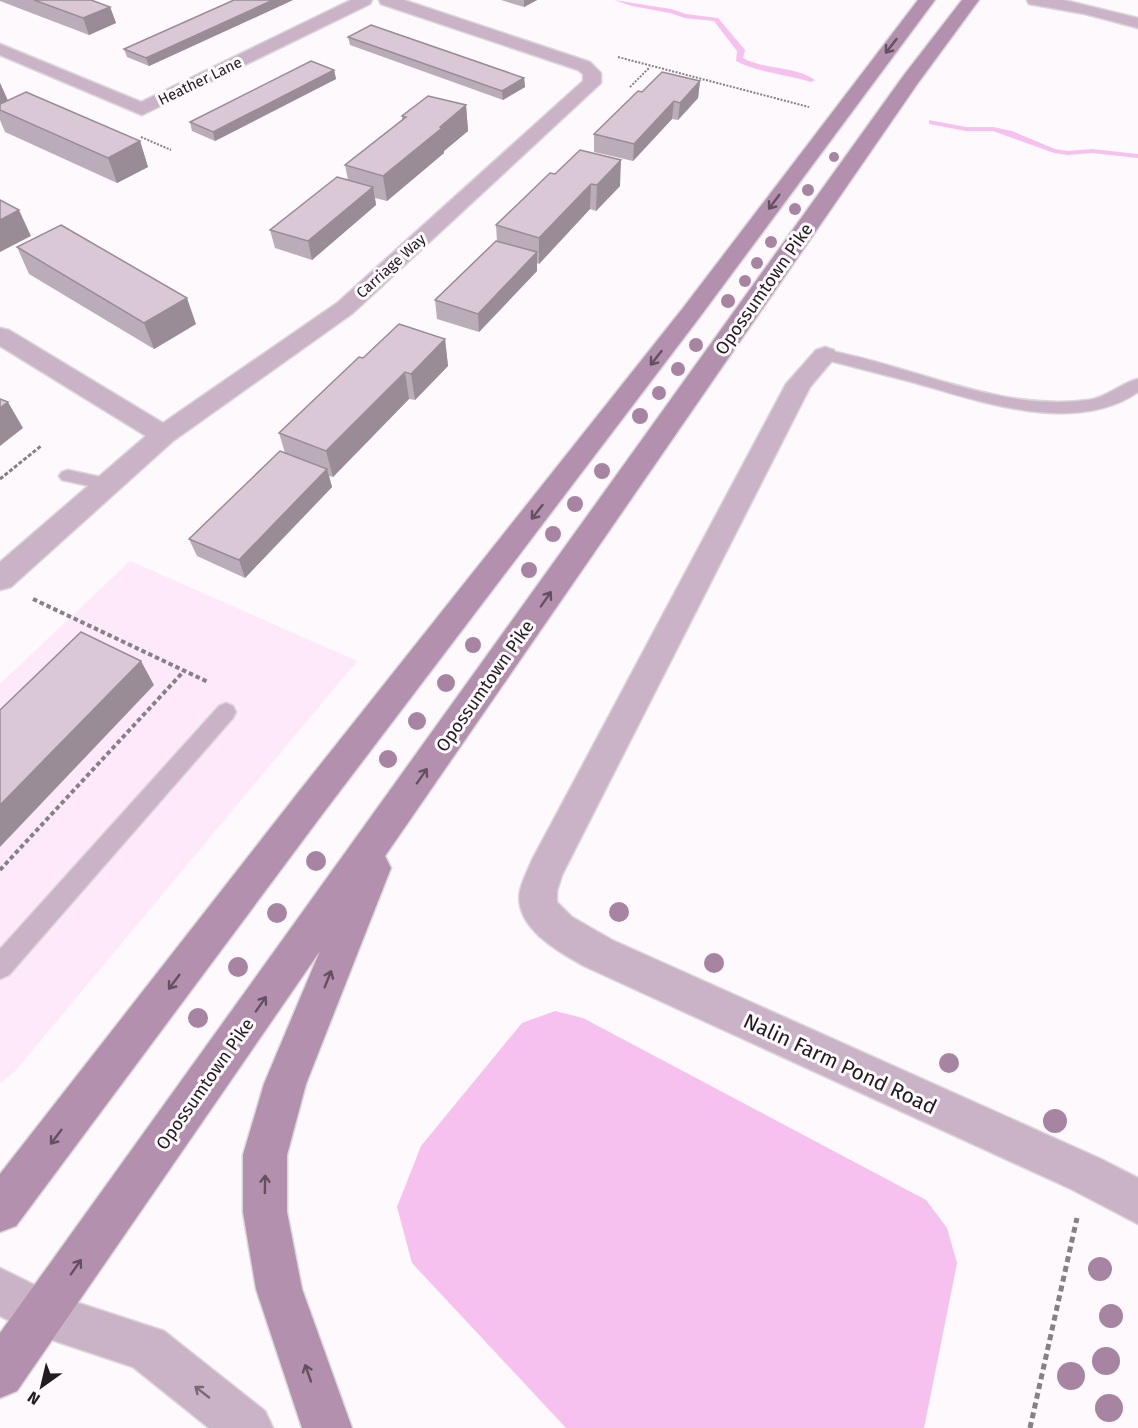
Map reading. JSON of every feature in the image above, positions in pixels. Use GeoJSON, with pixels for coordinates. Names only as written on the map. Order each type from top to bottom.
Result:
{"type":"FeatureCollection","features":[{"type":"Feature","properties":{"kind":"main road"},"geometry":{"type":"LineString","coordinates":[[0,1210],[309,805],[691,313],[927,0]]}},
{"type":"Feature","properties":{"kind":"main road","name":"Opossumtown Pike"},"geometry":{"type":"LineString","coordinates":[[0,1374],[911,79],[971,0]]}},
{"type":"Feature","properties":{"kind":"main road"},"geometry":{"type":"LineString","coordinates":[[327,1428],[279,1289],[265,1212],[265,1155],[285,1084],[394,816]]}},
{"type":"Feature","properties":{"kind":"street","name":"Heather Lane"},"geometry":{"type":"LineString","coordinates":[[0,49],[142,109],[364,0]]}},
{"type":"Feature","properties":{"kind":"street","name":"Carriage Way"},"geometry":{"type":"LineString","coordinates":[[0,579],[165,435],[345,308],[592,83],[594,78],[592,72],[584,66],[387,0]]}},
{"type":"Feature","properties":{"kind":"street"},"geometry":{"type":"LineString","coordinates":[[1035,0],[1086,9],[1138,23]]}},
{"type":"Feature","properties":{"kind":"street"},"geometry":{"type":"LineString","coordinates":[[1086,9],[1116,8],[1138,12]]}},
{"type":"Feature","properties":{"kind":"street"},"geometry":{"type":"LineString","coordinates":[[0,335],[165,435]]}},
{"type":"Feature","properties":{"kind":"street","name":"Nalin Farm Pond Road"},"geometry":{"type":"LineString","coordinates":[[825,355],[800,384],[794,395],[545,872],[537,896],[546,919],[565,934],[598,953],[1086,1174],[1138,1202]]}},
{"type":"Feature","properties":{"kind":"street"},"geometry":{"type":"LineString","coordinates":[[0,1290],[42,1314],[147,1348],[248,1428]]}},
{"type":"Feature","properties":{"kind":"lane"},"geometry":{"type":"LineString","coordinates":[[825,355],[995,400],[1049,408],[1093,405],[1128,391],[1138,384]]}},
{"type":"Feature","properties":{"kind":"lane"},"geometry":{"type":"LineString","coordinates":[[68,476],[108,484]]}},
{"type":"Feature","properties":{"kind":"lane"},"geometry":{"type":"LineString","coordinates":[[0,967],[226,712]]}},
{"type":"Feature","properties":{"kind":"path"},"geometry":{"type":"LineString","coordinates":[[618,57],[812,108]]}},
{"type":"Feature","properties":{"kind":"path"},"geometry":{"type":"LineString","coordinates":[[630,87],[650,67]]}},
{"type":"Feature","properties":{"kind":"path"},"geometry":{"type":"LineString","coordinates":[[135,135],[171,150]]}},
{"type":"Feature","properties":{"kind":"path"},"geometry":{"type":"LineString","coordinates":[[0,479],[41,446]]}},
{"type":"Feature","properties":{"kind":"path"},"geometry":{"type":"LineString","coordinates":[[23,594],[208,682]]}},
{"type":"Feature","properties":{"kind":"path"},"geometry":{"type":"LineString","coordinates":[[0,870],[184,671]]}},
{"type":"Feature","properties":{"kind":"path"},"geometry":{"type":"LineString","coordinates":[[1030,1428],[1086,1174]]}},
{"type":"Feature","properties":{"kind":"shaded area"},"geometry":{"type":"Polygon","coordinates":[[[130,561],[357,661],[15,1071],[0,1083],[0,684],[130,561]]]}},
{"type":"Feature","properties":{"kind":"shaded area"},"geometry":{"type":"Polygon","coordinates":[[[555,1011],[583,1018],[926,1200],[947,1228],[957,1263],[924,1428],[566,1428],[412,1263],[397,1207],[421,1146],[522,1023],[555,1011]]]}},
{"type":"Feature","properties":{"kind":"building"},"geometry":{"type":"Polygon","coordinates":[[[34,0],[91,0],[110,7],[83,18],[34,0]]]}},
{"type":"Feature","properties":{"kind":"building"},"geometry":{"type":"Polygon","coordinates":[[[234,0],[273,0],[146,58],[124,49],[234,0]]]}},
{"type":"Feature","properties":{"kind":"building"},"geometry":{"type":"Polygon","coordinates":[[[371,25],[524,78],[502,91],[348,37],[371,25]]]}},
{"type":"Feature","properties":{"kind":"building"},"geometry":{"type":"Polygon","coordinates":[[[311,61],[334,70],[213,132],[190,122],[311,61]]]}},
{"type":"Feature","properties":{"kind":"building"},"geometry":{"type":"Polygon","coordinates":[[[662,72],[700,81],[680,103],[674,101],[634,144],[594,134],[638,91],[642,92],[662,72]]]}},
{"type":"Feature","properties":{"kind":"building"},"geometry":{"type":"Polygon","coordinates":[[[26,92],[140,141],[108,158],[0,110],[0,104],[26,92]]]}},
{"type":"Feature","properties":{"kind":"building"},"geometry":{"type":"Polygon","coordinates":[[[428,96],[466,105],[440,127],[442,128],[383,176],[345,165],[406,117],[402,116],[428,96]]]}},
{"type":"Feature","properties":{"kind":"building"},"geometry":{"type":"Polygon","coordinates":[[[580,150],[621,160],[597,185],[591,184],[539,238],[496,225],[550,173],[555,174],[580,150]]]}},
{"type":"Feature","properties":{"kind":"building"},"geometry":{"type":"Polygon","coordinates":[[[337,177],[373,187],[308,241],[270,230],[337,177]]]}},
{"type":"Feature","properties":{"kind":"building"},"geometry":{"type":"Polygon","coordinates":[[[0,200],[19,210],[0,220],[0,200]]]}},
{"type":"Feature","properties":{"kind":"building"},"geometry":{"type":"Polygon","coordinates":[[[61,225],[187,298],[144,323],[17,247],[61,225]]]}},
{"type":"Feature","properties":{"kind":"building"},"geometry":{"type":"Polygon","coordinates":[[[496,241],[537,252],[478,314],[435,300],[496,241]]]}},
{"type":"Feature","properties":{"kind":"building"},"geometry":{"type":"Polygon","coordinates":[[[399,324],[445,339],[411,374],[405,372],[326,451],[279,433],[359,357],[363,358],[399,324]]]}},
{"type":"Feature","properties":{"kind":"building"},"geometry":{"type":"Polygon","coordinates":[[[0,399],[8,402],[0,408],[0,399]]]}},
{"type":"Feature","properties":{"kind":"building"},"geometry":{"type":"Polygon","coordinates":[[[280,451],[327,469],[239,560],[189,539],[280,451]]]}},
{"type":"Feature","properties":{"kind":"building"},"geometry":{"type":"Polygon","coordinates":[[[81,632],[141,661],[0,805],[0,710],[81,632]]]}},
{"type":"Feature","properties":{"kind":"waterway"},"geometry":{"type":"LineString","coordinates":[[617,0],[685,16],[716,19],[741,50],[739,59],[756,66],[811,80]]}},
{"type":"Feature","properties":{"kind":"waterway"},"geometry":{"type":"LineString","coordinates":[[932,122],[966,129],[993,129],[1054,151],[1068,153],[1092,151],[1138,156]]}}]}
